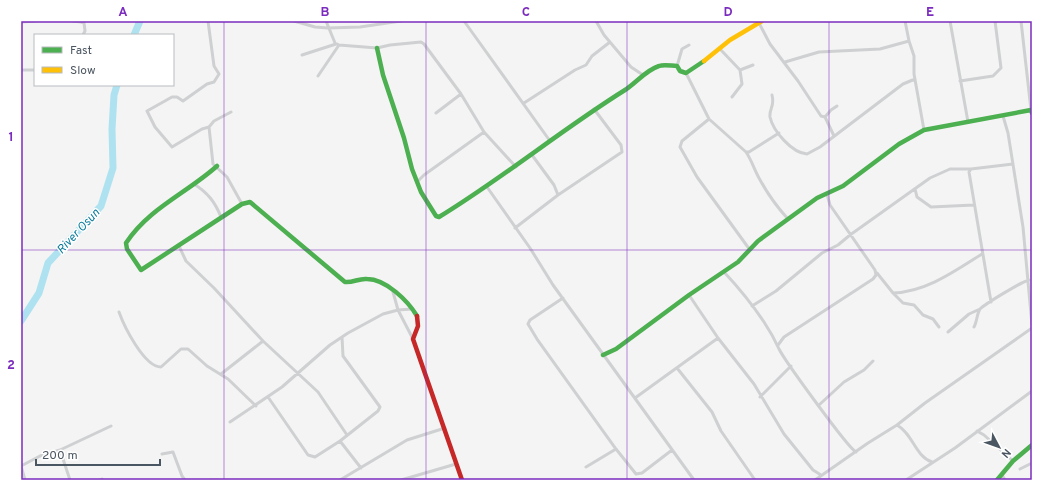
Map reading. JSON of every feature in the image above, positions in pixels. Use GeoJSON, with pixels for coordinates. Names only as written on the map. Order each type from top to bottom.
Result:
{"type":"FeatureCollection","features":[{"type":"Feature","properties":{"kind":"street"},"geometry":{"type":"LineString","coordinates":[[21,22],[35,21]]}},
{"type":"Feature","properties":{"kind":"street"},"geometry":{"type":"LineString","coordinates":[[73,21],[82,21],[84,23],[85,31],[84,34]]}},
{"type":"Feature","properties":{"kind":"street"},"geometry":{"type":"LineString","coordinates":[[208,21],[214,66],[219,74],[214,82],[207,84],[183,101],[178,97],[172,97],[148,111],[155,127],[172,147],[202,129],[209,127],[214,121],[231,112]]}},
{"type":"Feature","properties":{"kind":"street"},"geometry":{"type":"LineString","coordinates":[[294,21],[315,27],[328,28],[360,27],[401,21]]}},
{"type":"Feature","properties":{"kind":"street"},"geometry":{"type":"LineString","coordinates":[[326,21],[328,28],[338,45]]}},
{"type":"Feature","properties":{"kind":"street"},"geometry":{"type":"LineString","coordinates":[[464,21],[503,78],[524,103],[550,141]]}},
{"type":"Feature","properties":{"kind":"street"},"geometry":{"type":"LineString","coordinates":[[596,21],[610,42],[631,67],[644,75]]}},
{"type":"Feature","properties":{"kind":"street"},"geometry":{"type":"LineString","coordinates":[[905,21],[914,56],[915,79],[924,130]]}},
{"type":"Feature","properties":{"kind":"street"},"geometry":{"type":"LineString","coordinates":[[950,21],[968,122]]}},
{"type":"Feature","properties":{"kind":"street"},"geometry":{"type":"LineString","coordinates":[[960,81],[993,76],[1001,68],[995,21]]}},
{"type":"Feature","properties":{"kind":"street"},"geometry":{"type":"LineString","coordinates":[[603,355],[616,349],[689,295],[724,272],[750,250],[758,241],[789,220],[817,198],[842,186],[899,144],[924,130],[1032,112],[1021,21]]}},
{"type":"Feature","properties":{"kind":"street"},"geometry":{"type":"LineString","coordinates":[[686,73],[720,49],[730,40],[760,22],[770,44],[821,116],[825,117],[834,136]]}},
{"type":"Feature","properties":{"kind":"street"},"geometry":{"type":"LineString","coordinates":[[784,62],[819,52],[880,49],[909,41]]}},
{"type":"Feature","properties":{"kind":"street"},"geometry":{"type":"LineString","coordinates":[[302,55],[338,45],[377,48],[421,42],[461,94],[484,132],[516,167]]}},
{"type":"Feature","properties":{"kind":"street"},"geometry":{"type":"LineString","coordinates":[[524,103],[575,70],[586,65],[592,56],[610,42]]}},
{"type":"Feature","properties":{"kind":"street"},"geometry":{"type":"LineString","coordinates":[[318,76],[338,45]]}},
{"type":"Feature","properties":{"kind":"street"},"geometry":{"type":"LineString","coordinates":[[689,45],[682,49],[677,66],[680,71],[686,73],[709,119],[746,152],[772,202],[789,220]]}},
{"type":"Feature","properties":{"kind":"street"},"geometry":{"type":"LineString","coordinates":[[377,48],[383,75],[404,138],[412,169],[426,200],[436,216],[439,217],[516,167],[594,109],[633,85],[644,75],[660,65],[677,66]]}},
{"type":"Feature","properties":{"kind":"street"},"geometry":{"type":"LineString","coordinates":[[720,49],[740,70],[742,84],[732,97]]}},
{"type":"Feature","properties":{"kind":"street"},"geometry":{"type":"LineString","coordinates":[[740,70],[753,65]]}},
{"type":"Feature","properties":{"kind":"street"},"geometry":{"type":"LineString","coordinates":[[21,70],[34,70]]}},
{"type":"Feature","properties":{"kind":"street"},"geometry":{"type":"LineString","coordinates":[[772,95],[774,105],[770,112],[770,118],[788,144],[798,152],[807,154],[814,151],[903,84],[915,79]]}},
{"type":"Feature","properties":{"kind":"street"},"geometry":{"type":"LineString","coordinates":[[436,113],[461,94]]}},
{"type":"Feature","properties":{"kind":"street"},"geometry":{"type":"LineString","coordinates":[[825,117],[837,106]]}},
{"type":"Feature","properties":{"kind":"street"},"geometry":{"type":"LineString","coordinates":[[516,228],[558,195],[622,151],[621,145],[594,109]]}},
{"type":"Feature","properties":{"kind":"street"},"geometry":{"type":"LineString","coordinates":[[815,480],[897,425],[925,402],[1032,327],[1029,280],[1013,164],[1008,133],[1003,116]]}},
{"type":"Feature","properties":{"kind":"street"},"geometry":{"type":"LineString","coordinates":[[709,119],[682,140],[680,147],[697,177],[750,250]]}},
{"type":"Feature","properties":{"kind":"street"},"geometry":{"type":"LineString","coordinates":[[209,127],[213,164],[227,176],[242,204]]}},
{"type":"Feature","properties":{"kind":"street"},"geometry":{"type":"LineString","coordinates":[[417,182],[424,175],[484,132]]}},
{"type":"Feature","properties":{"kind":"street"},"geometry":{"type":"LineString","coordinates":[[746,152],[750,152],[779,133]]}},
{"type":"Feature","properties":{"kind":"street"},"geometry":{"type":"LineString","coordinates":[[532,155],[554,185],[558,195]]}},
{"type":"Feature","properties":{"kind":"street"},"geometry":{"type":"LineString","coordinates":[[752,306],[776,292],[822,253],[838,245],[930,178],[950,169],[971,169],[1013,164]]}},
{"type":"Feature","properties":{"kind":"street"},"geometry":{"type":"LineString","coordinates":[[217,166],[207,176],[158,208],[130,235],[126,243],[127,249],[141,270],[221,217],[242,204],[250,202],[345,282],[348,283],[363,278],[370,279],[386,286],[412,309],[417,318],[418,324],[413,338]]}},
{"type":"Feature","properties":{"kind":"street"},"geometry":{"type":"LineString","coordinates":[[971,169],[969,172],[991,302]]}},
{"type":"Feature","properties":{"kind":"street"},"geometry":{"type":"LineString","coordinates":[[194,184],[205,191],[216,203],[221,217]]}},
{"type":"Feature","properties":{"kind":"street"},"geometry":{"type":"LineString","coordinates":[[487,187],[603,355],[694,480]]}},
{"type":"Feature","properties":{"kind":"street"},"geometry":{"type":"LineString","coordinates":[[915,189],[917,197],[932,207],[974,205]]}},
{"type":"Feature","properties":{"kind":"street"},"geometry":{"type":"LineString","coordinates":[[827,194],[830,205],[876,273],[903,304],[914,305],[923,315],[933,319],[939,327]]}},
{"type":"Feature","properties":{"kind":"street"},"geometry":{"type":"LineString","coordinates":[[178,246],[186,261],[214,288],[263,341],[298,375],[303,376],[318,392],[347,435]]}},
{"type":"Feature","properties":{"kind":"street"},"geometry":{"type":"LineString","coordinates":[[893,293],[901,293],[928,285],[948,276],[982,254]]}},
{"type":"Feature","properties":{"kind":"street"},"geometry":{"type":"LineString","coordinates":[[724,272],[752,306],[791,366],[846,443],[856,452]]}},
{"type":"Feature","properties":{"kind":"street"},"geometry":{"type":"LineString","coordinates":[[778,345],[784,338],[873,279],[876,273]]}},
{"type":"Feature","properties":{"kind":"street"},"geometry":{"type":"LineString","coordinates":[[948,332],[969,314],[980,310],[1015,286],[1029,280]]}},
{"type":"Feature","properties":{"kind":"street"},"geometry":{"type":"LineString","coordinates":[[393,292],[398,310],[413,338],[462,480]]}},
{"type":"Feature","properties":{"kind":"street"},"geometry":{"type":"LineString","coordinates":[[689,295],[718,338],[754,384],[760,397],[784,434],[813,470],[821,475]]}},
{"type":"Feature","properties":{"kind":"street"},"geometry":{"type":"LineString","coordinates":[[563,298],[530,320],[528,324],[537,339],[616,449],[636,474],[642,472],[672,450]]}},
{"type":"Feature","properties":{"kind":"street"},"geometry":{"type":"LineString","coordinates":[[230,422],[256,406],[298,375],[319,354],[342,337],[383,314],[398,310],[412,309]]}},
{"type":"Feature","properties":{"kind":"street"},"geometry":{"type":"LineString","coordinates":[[974,327],[980,310]]}},
{"type":"Feature","properties":{"kind":"street"},"geometry":{"type":"LineString","coordinates":[[119,312],[130,338],[157,367],[161,368],[184,348],[188,349],[207,366],[221,374],[256,406]]}},
{"type":"Feature","properties":{"kind":"street"},"geometry":{"type":"LineString","coordinates":[[268,397],[311,457],[322,453],[340,441],[378,411],[380,407],[343,356],[342,337]]}},
{"type":"Feature","properties":{"kind":"street"},"geometry":{"type":"LineString","coordinates":[[635,398],[718,338]]}},
{"type":"Feature","properties":{"kind":"street"},"geometry":{"type":"LineString","coordinates":[[221,374],[263,341]]}},
{"type":"Feature","properties":{"kind":"street"},"geometry":{"type":"LineString","coordinates":[[819,405],[844,382],[864,370],[873,361]]}},
{"type":"Feature","properties":{"kind":"street"},"geometry":{"type":"LineString","coordinates":[[760,397],[791,366]]}},
{"type":"Feature","properties":{"kind":"street"},"geometry":{"type":"LineString","coordinates":[[677,368],[712,412],[721,431],[755,480]]}},
{"type":"Feature","properties":{"kind":"street"},"geometry":{"type":"LineString","coordinates":[[906,480],[955,448],[1032,391]]}},
{"type":"Feature","properties":{"kind":"street"},"geometry":{"type":"LineString","coordinates":[[897,425],[908,435],[925,459],[932,462]]}},
{"type":"Feature","properties":{"kind":"street"},"geometry":{"type":"LineString","coordinates":[[25,480],[22,466],[40,456],[60,450],[110,426]]}},
{"type":"Feature","properties":{"kind":"street"},"geometry":{"type":"LineString","coordinates":[[983,427],[984,435]]}},
{"type":"Feature","properties":{"kind":"street"},"geometry":{"type":"LineString","coordinates":[[340,480],[407,440],[445,428]]}},
{"type":"Feature","properties":{"kind":"street"},"geometry":{"type":"LineString","coordinates":[[977,431],[984,435],[1013,461]]}},
{"type":"Feature","properties":{"kind":"street"},"geometry":{"type":"LineString","coordinates":[[340,441],[361,468]]}},
{"type":"Feature","properties":{"kind":"street"},"geometry":{"type":"LineString","coordinates":[[998,480],[1013,461],[1032,445]]}},
{"type":"Feature","properties":{"kind":"street"},"geometry":{"type":"LineString","coordinates":[[586,467],[616,449]]}},
{"type":"Feature","properties":{"kind":"street"},"geometry":{"type":"LineString","coordinates":[[60,450],[70,480]]}},
{"type":"Feature","properties":{"kind":"street"},"geometry":{"type":"LineString","coordinates":[[162,454],[173,452],[185,480]]}},
{"type":"Feature","properties":{"kind":"street"},"geometry":{"type":"LineString","coordinates":[[1020,469],[1032,463]]}},
{"type":"Feature","properties":{"kind":"street"},"geometry":{"type":"LineString","coordinates":[[401,480],[456,464]]}},
{"type":"Feature","properties":{"kind":"street"},"geometry":{"type":"LineString","coordinates":[[1002,475],[1005,480]]}},
{"type":"Feature","properties":{"kind":"street"},"geometry":{"type":"LineString","coordinates":[[210,480],[218,480]]}},
{"type":"Feature","properties":{"kind":"waterway","name":"River Osun"},"geometry":{"type":"LineString","coordinates":[[134,34],[140,21]]}},
{"type":"Feature","properties":{"kind":"waterway","name":"River Osun"},"geometry":{"type":"LineString","coordinates":[[21,321],[39,293],[48,263],[101,206],[113,168],[112,129],[114,95],[117,86]]}},
{"type":"Feature","properties":{"kind":"traffic: fast"},"geometry":{"type":"LineString","coordinates":[[377,48],[383,75],[404,138],[412,169],[421,192],[436,216],[439,217],[625,90],[650,70],[661,65],[668,65],[677,66],[680,71],[686,73],[704,61]]}},
{"type":"Feature","properties":{"kind":"traffic: fast"},"geometry":{"type":"LineString","coordinates":[[603,355],[616,349],[689,295],[738,262],[758,241],[817,198],[843,186],[899,144],[924,130],[1031,110],[1032,113]]}},
{"type":"Feature","properties":{"kind":"traffic: fast"},"geometry":{"type":"LineString","coordinates":[[217,166],[157,210],[135,231],[126,243],[127,249],[141,270],[242,204],[250,202],[345,282],[364,279],[382,283],[396,292],[417,316]]}},
{"type":"Feature","properties":{"kind":"traffic: fast"},"geometry":{"type":"LineString","coordinates":[[997,480],[1013,461],[1032,445]]}},
{"type":"Feature","properties":{"kind":"traffic: slow"},"geometry":{"type":"LineString","coordinates":[[704,61],[730,40],[762,21]]}},
{"type":"Feature","properties":{"kind":"traffic: jam"},"geometry":{"type":"LineString","coordinates":[[417,316],[418,326],[413,339],[462,480]]}}]}
